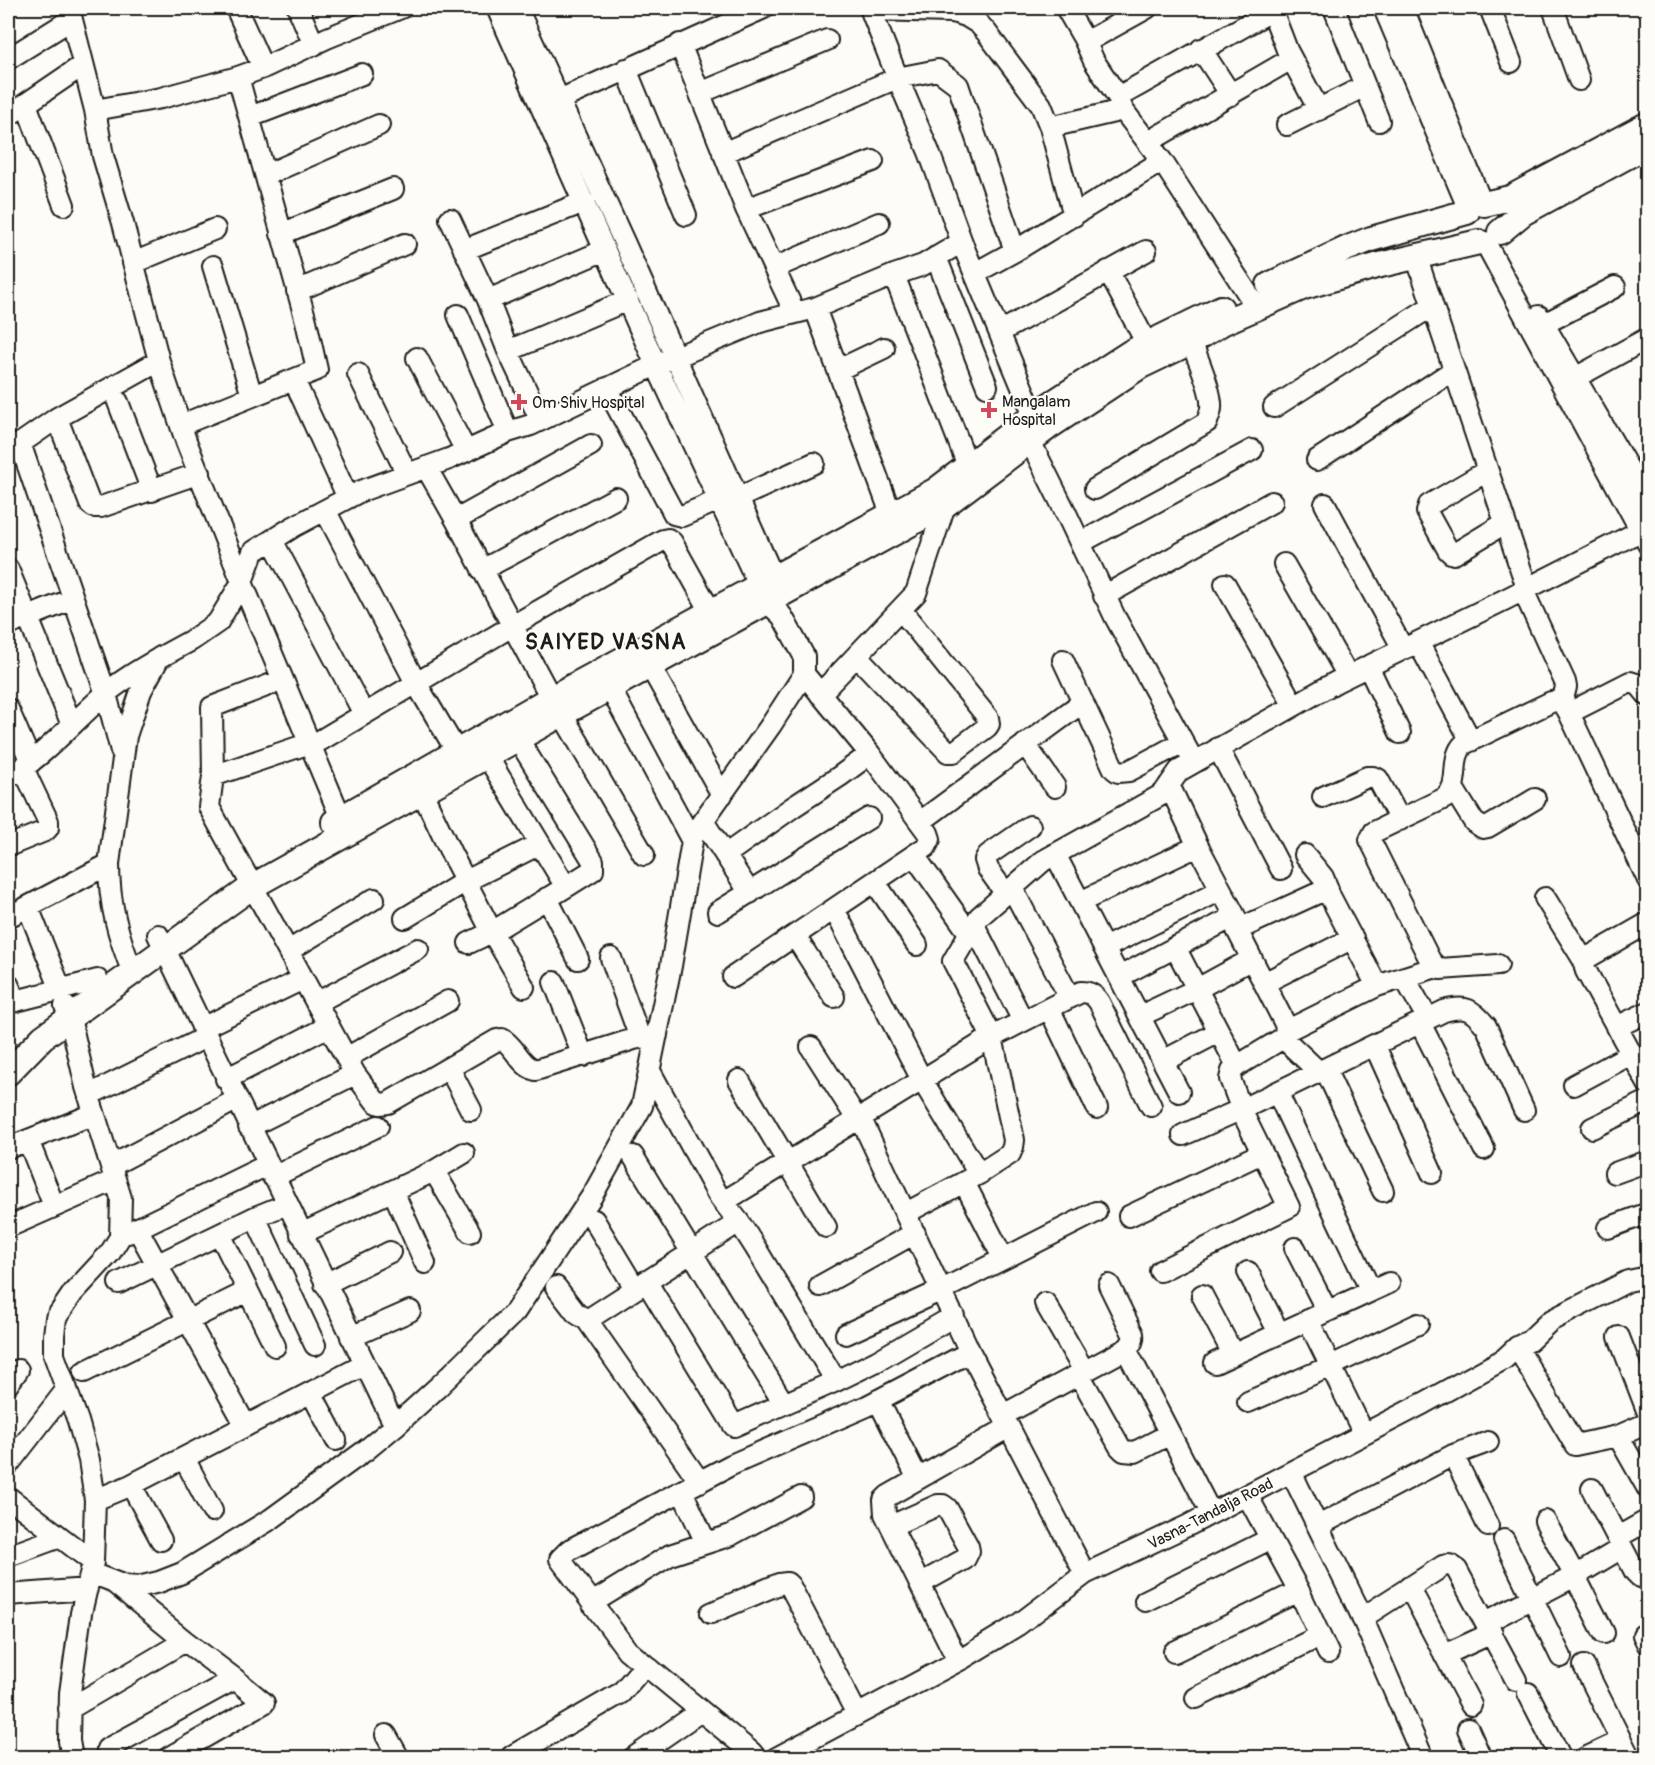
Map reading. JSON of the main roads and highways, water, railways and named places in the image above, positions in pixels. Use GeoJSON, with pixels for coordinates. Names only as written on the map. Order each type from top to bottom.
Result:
{"type":"FeatureCollection","features":[{"type":"Feature","properties":{"kind":"main road"},"geometry":{"type":"LineString","coordinates":[[343,826],[422,792],[518,739],[556,706],[610,688],[773,595],[945,505],[1131,352],[1252,301],[1348,248],[1371,239],[1510,198],[1647,124]]}},
{"type":"Feature","properties":{"kind":"main road"},"geometry":{"type":"LineString","coordinates":[[8,1073],[44,1037],[65,1005],[130,965],[250,879],[343,826],[457,752],[556,706],[711,612],[773,595],[891,514],[936,490],[968,466],[1140,367],[1191,342],[1252,301],[1376,266],[1490,239],[1523,213],[1647,145]]}},
{"type":"Feature","properties":{"kind":"main road"},"geometry":{"type":"LineString","coordinates":[[1490,206],[1500,214],[1502,226],[1490,239],[1473,240],[1465,231],[1463,225],[1475,208],[1490,206]]}},
{"type":"Feature","properties":{"kind":"main road"},"geometry":{"type":"LineString","coordinates":[[8,1054],[36,1027],[98,980],[130,965]]}},
{"type":"Feature","properties":{"kind":"place","name":"Om Shiv Hospital"},"geometry":{"type":"Point","coordinates":[519,402]}},
{"type":"Feature","properties":{"kind":"place","name":"Mangalam Hospital"},"geometry":{"type":"Point","coordinates":[989,410]}},
{"type":"Feature","properties":{"kind":"district","name":"SAIYED VASNA"},"geometry":{"type":"Point","coordinates":[606,641]}}]}
